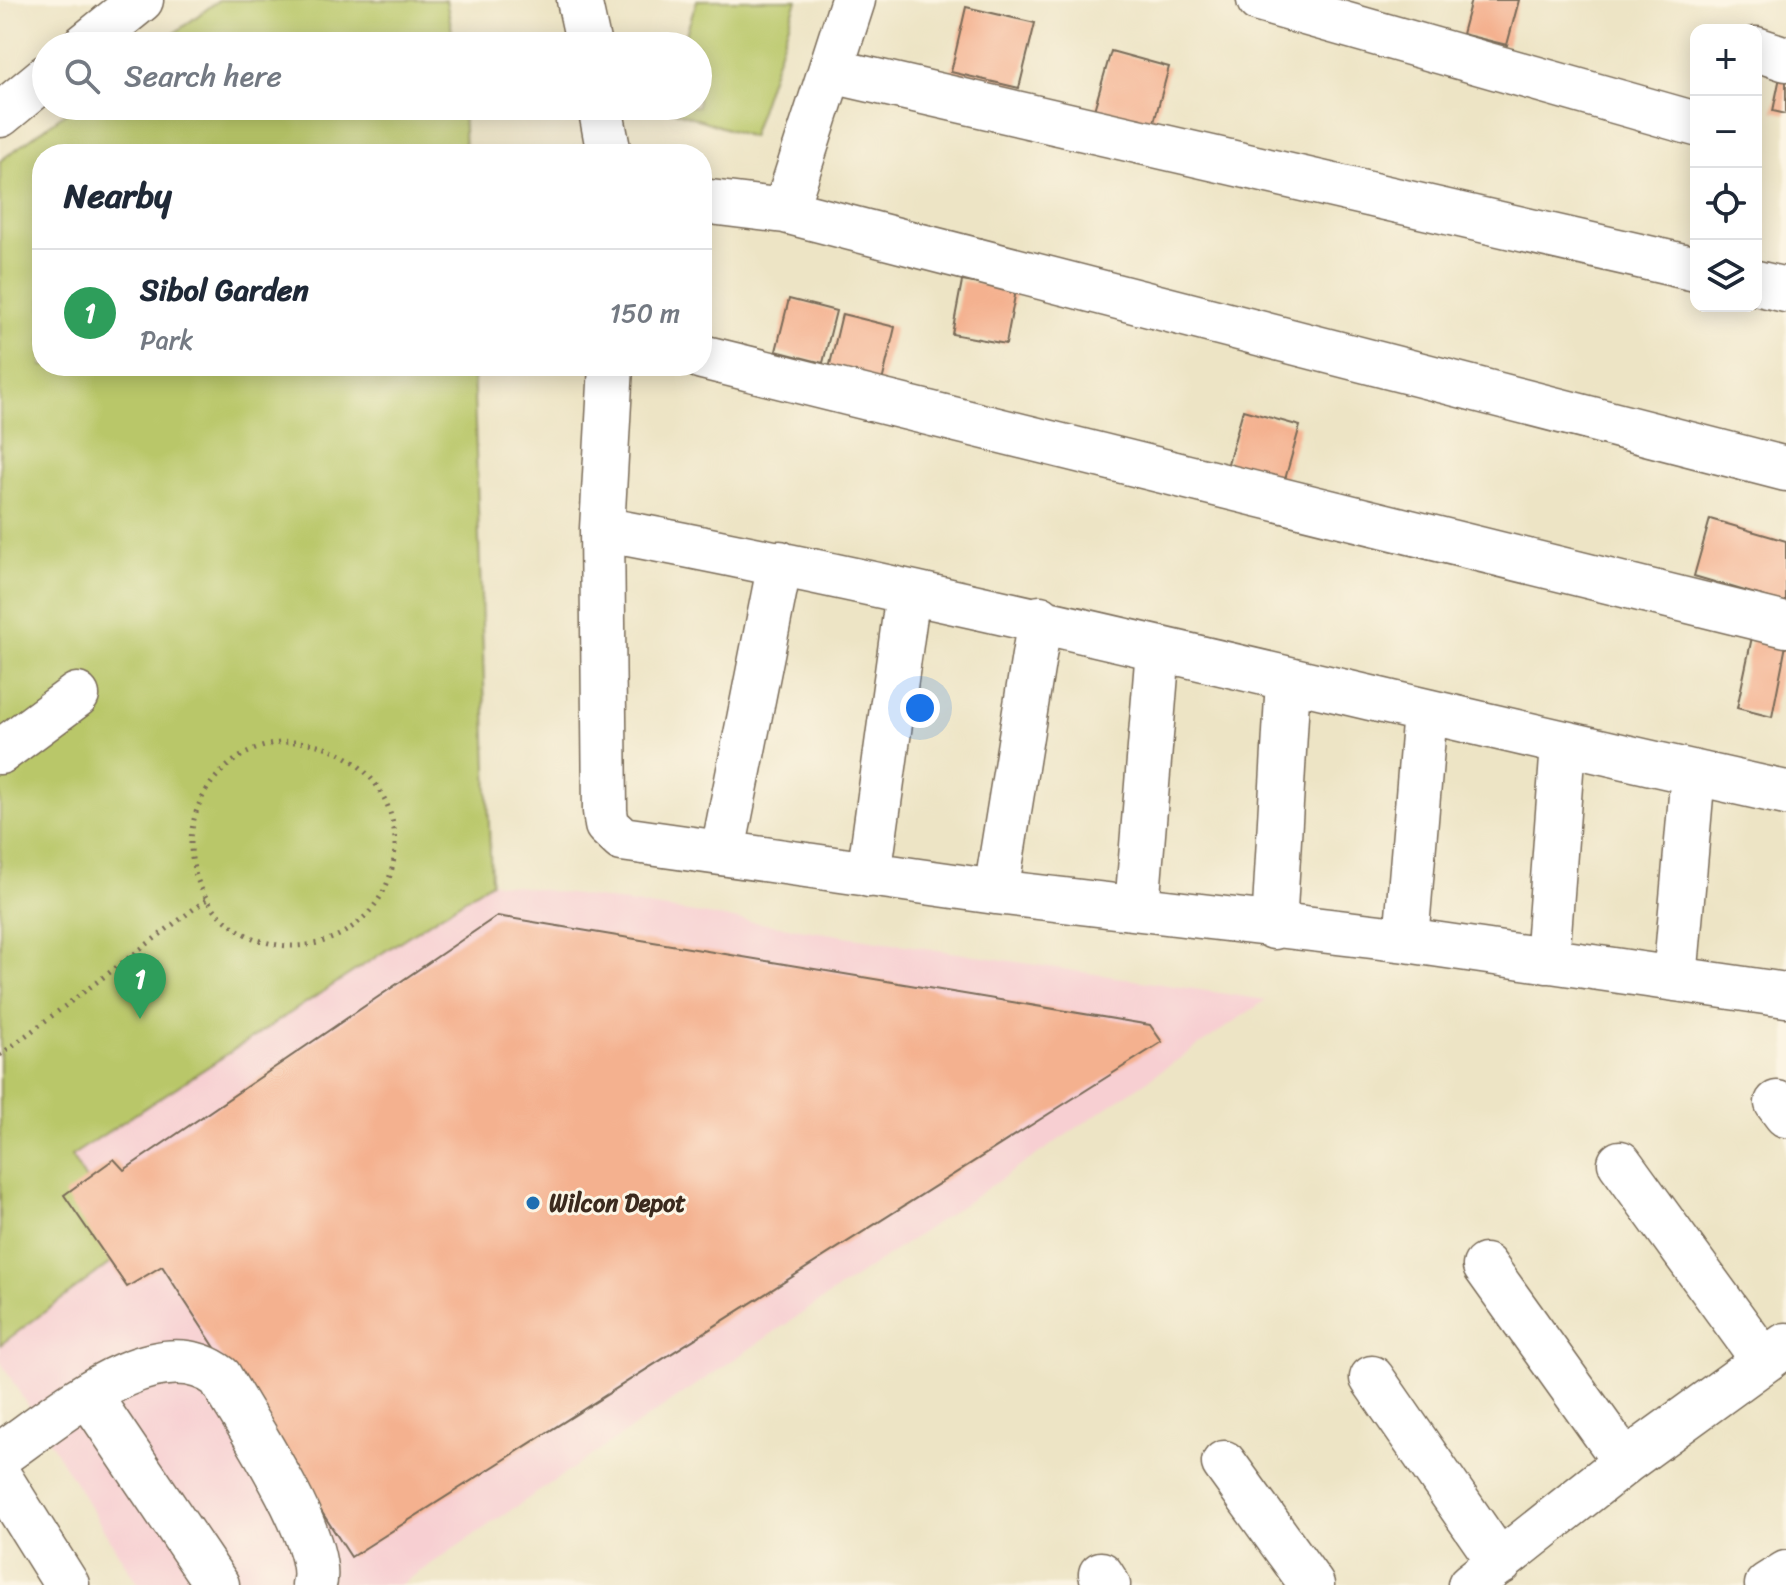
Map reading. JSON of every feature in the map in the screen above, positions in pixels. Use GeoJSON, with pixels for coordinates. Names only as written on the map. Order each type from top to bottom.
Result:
{"type":"FeatureCollection","features":[{"type":"Feature","properties":{"kind":"main road"},"geometry":{"type":"LineString","coordinates":[[101,32],[141,0]]}},
{"type":"Feature","properties":{"kind":"main road"},"geometry":{"type":"LineString","coordinates":[[579,0],[586,32]]}},
{"type":"Feature","properties":{"kind":"main road"},"geometry":{"type":"LineString","coordinates":[[785,211],[853,0]]}},
{"type":"Feature","properties":{"kind":"main road"},"geometry":{"type":"LineString","coordinates":[[1259,0],[1690,122]]}},
{"type":"Feature","properties":{"kind":"main road"},"geometry":{"type":"LineString","coordinates":[[1762,51],[1786,59]]}},
{"type":"Feature","properties":{"kind":"main road"},"geometry":{"type":"LineString","coordinates":[[832,71],[1690,256]]}},
{"type":"Feature","properties":{"kind":"main road"},"geometry":{"type":"LineString","coordinates":[[0,115],[32,89]]}},
{"type":"Feature","properties":{"kind":"main road"},"geometry":{"type":"LineString","coordinates":[[603,120],[607,144]]}},
{"type":"Feature","properties":{"kind":"main road"},"geometry":{"type":"LineString","coordinates":[[712,202],[785,211],[1786,469]]}},
{"type":"Feature","properties":{"kind":"main road"},"geometry":{"type":"LineString","coordinates":[[1762,284],[1786,290]]}},
{"type":"Feature","properties":{"kind":"main road"},"geometry":{"type":"LineString","coordinates":[[712,359],[1786,625]]}},
{"type":"Feature","properties":{"kind":"main road"},"geometry":{"type":"LineString","coordinates":[[610,376],[602,529],[607,825],[622,839],[996,892],[1274,927],[1406,940],[1786,995]]}},
{"type":"Feature","properties":{"kind":"main road"},"geometry":{"type":"LineString","coordinates":[[602,529],[1040,618],[1563,745],[1786,793]]}},
{"type":"Feature","properties":{"kind":"main road"},"geometry":{"type":"LineString","coordinates":[[723,851],[780,563]]}},
{"type":"Feature","properties":{"kind":"main road"},"geometry":{"type":"LineString","coordinates":[[869,875],[908,593]]}},
{"type":"Feature","properties":{"kind":"main road"},"geometry":{"type":"LineString","coordinates":[[996,892],[1040,618]]}},
{"type":"Feature","properties":{"kind":"main road"},"geometry":{"type":"LineString","coordinates":[[1137,908],[1158,649]]}},
{"type":"Feature","properties":{"kind":"main road"},"geometry":{"type":"LineString","coordinates":[[1274,927],[1288,680]]}},
{"type":"Feature","properties":{"kind":"main road"},"geometry":{"type":"LineString","coordinates":[[0,752],[77,695]]}},
{"type":"Feature","properties":{"kind":"main road"},"geometry":{"type":"LineString","coordinates":[[1406,940],[1425,712]]}},
{"type":"Feature","properties":{"kind":"main road"},"geometry":{"type":"LineString","coordinates":[[1547,961],[1563,745]]}},
{"type":"Feature","properties":{"kind":"main road"},"geometry":{"type":"LineString","coordinates":[[1675,979],[1693,773]]}},
{"type":"Feature","properties":{"kind":"main road"},"geometry":{"type":"LineString","coordinates":[[1372,1378],[1485,1574],[1625,1462],[1775,1353],[1620,1163]]}},
{"type":"Feature","properties":{"kind":"main road"},"geometry":{"type":"LineString","coordinates":[[1485,1266],[1625,1462]]}},
{"type":"Feature","properties":{"kind":"main road"},"geometry":{"type":"LineString","coordinates":[[0,1455],[88,1394],[130,1373],[170,1361],[204,1365],[220,1377],[302,1523],[317,1562],[314,1585]]}},
{"type":"Feature","properties":{"kind":"main road"},"geometry":{"type":"LineString","coordinates":[[88,1394],[217,1585]]}},
{"type":"Feature","properties":{"kind":"main road"},"geometry":{"type":"LineString","coordinates":[[1224,1463],[1312,1585]]}},
{"type":"Feature","properties":{"kind":"main road"},"geometry":{"type":"LineString","coordinates":[[0,1478],[67,1585]]}},
{"type":"Feature","properties":{"kind":"main road"},"geometry":{"type":"LineString","coordinates":[[1767,1585],[1786,1573]]}},
{"type":"Feature","properties":{"kind":"path"},"geometry":{"type":"LineString","coordinates":[[285,742],[319,744],[349,758],[374,779],[391,810],[397,845],[391,879],[374,910],[347,932],[314,945],[279,946],[245,936],[219,915],[207,899],[191,857],[192,823],[204,793],[225,767],[253,749],[285,742]]}},
{"type":"Feature","properties":{"kind":"path"},"geometry":{"type":"LineString","coordinates":[[0,1055],[207,899]]}},
{"type":"Feature","properties":{"kind":"shaded area","name":"Wilcon Depot"},"geometry":{"type":"Polygon","coordinates":[[[491,882],[1266,1000],[400,1585],[138,1585],[0,1361],[0,1345],[129,1249],[70,1157],[491,882]]]}},
{"type":"Feature","properties":{"kind":"green space"},"geometry":{"type":"Polygon","coordinates":[[[219,0],[446,0],[452,32],[176,32],[219,0]]]}},
{"type":"Feature","properties":{"kind":"green space"},"geometry":{"type":"Polygon","coordinates":[[[697,0],[797,0],[751,137],[701,120],[712,120],[712,32],[687,32],[697,0]]]}},
{"type":"Feature","properties":{"kind":"green space"},"geometry":{"type":"Polygon","coordinates":[[[56,120],[464,120],[465,144],[32,144],[32,376],[473,376],[491,882],[71,1156],[129,1249],[0,1345],[0,161],[56,120]]]}},
{"type":"Feature","properties":{"kind":"building"},"geometry":{"type":"Polygon","coordinates":[[[1471,0],[1519,0],[1507,45],[1462,34],[1471,0]]]}},
{"type":"Feature","properties":{"kind":"building"},"geometry":{"type":"Polygon","coordinates":[[[966,7],[1035,23],[1019,88],[951,72],[966,7]]]}},
{"type":"Feature","properties":{"kind":"building"},"geometry":{"type":"Polygon","coordinates":[[[1111,51],[1169,67],[1153,126],[1094,110],[1111,51]]]}},
{"type":"Feature","properties":{"kind":"building"},"geometry":{"type":"Polygon","coordinates":[[[1781,72],[1786,73],[1786,114],[1773,111],[1781,72]]]}},
{"type":"Feature","properties":{"kind":"building"},"geometry":{"type":"Polygon","coordinates":[[[962,281],[1016,290],[1006,344],[952,334],[962,281]]]}},
{"type":"Feature","properties":{"kind":"building"},"geometry":{"type":"Polygon","coordinates":[[[789,299],[836,311],[823,363],[776,351],[789,299]]]}},
{"type":"Feature","properties":{"kind":"building"},"geometry":{"type":"Polygon","coordinates":[[[842,314],[895,327],[881,386],[828,373],[842,314]]]}},
{"type":"Feature","properties":{"kind":"building"},"geometry":{"type":"Polygon","coordinates":[[[1243,410],[1300,426],[1284,483],[1227,467],[1243,410]]]}},
{"type":"Feature","properties":{"kind":"building"},"geometry":{"type":"Polygon","coordinates":[[[1710,519],[1786,541],[1786,603],[1694,576],[1710,519]]]}},
{"type":"Feature","properties":{"kind":"building"},"geometry":{"type":"Polygon","coordinates":[[[1752,637],[1786,645],[1772,717],[1737,708],[1752,637]]]}},
{"type":"Feature","properties":{"kind":"building","name":"Wilcon Depot"},"geometry":{"type":"Polygon","coordinates":[[[497,916],[1150,1025],[1162,1042],[351,1557],[162,1266],[127,1287],[64,1195],[114,1159],[124,1170],[497,916]]]}},
{"type":"Feature","properties":{"kind":"place","name":"Sibol Garden"},"geometry":{"type":"Point","coordinates":[140,1019]}},
{"type":"Feature","properties":{"kind":"place","name":"Wilcon Depot"},"geometry":{"type":"Point","coordinates":[533,1203]}}]}
